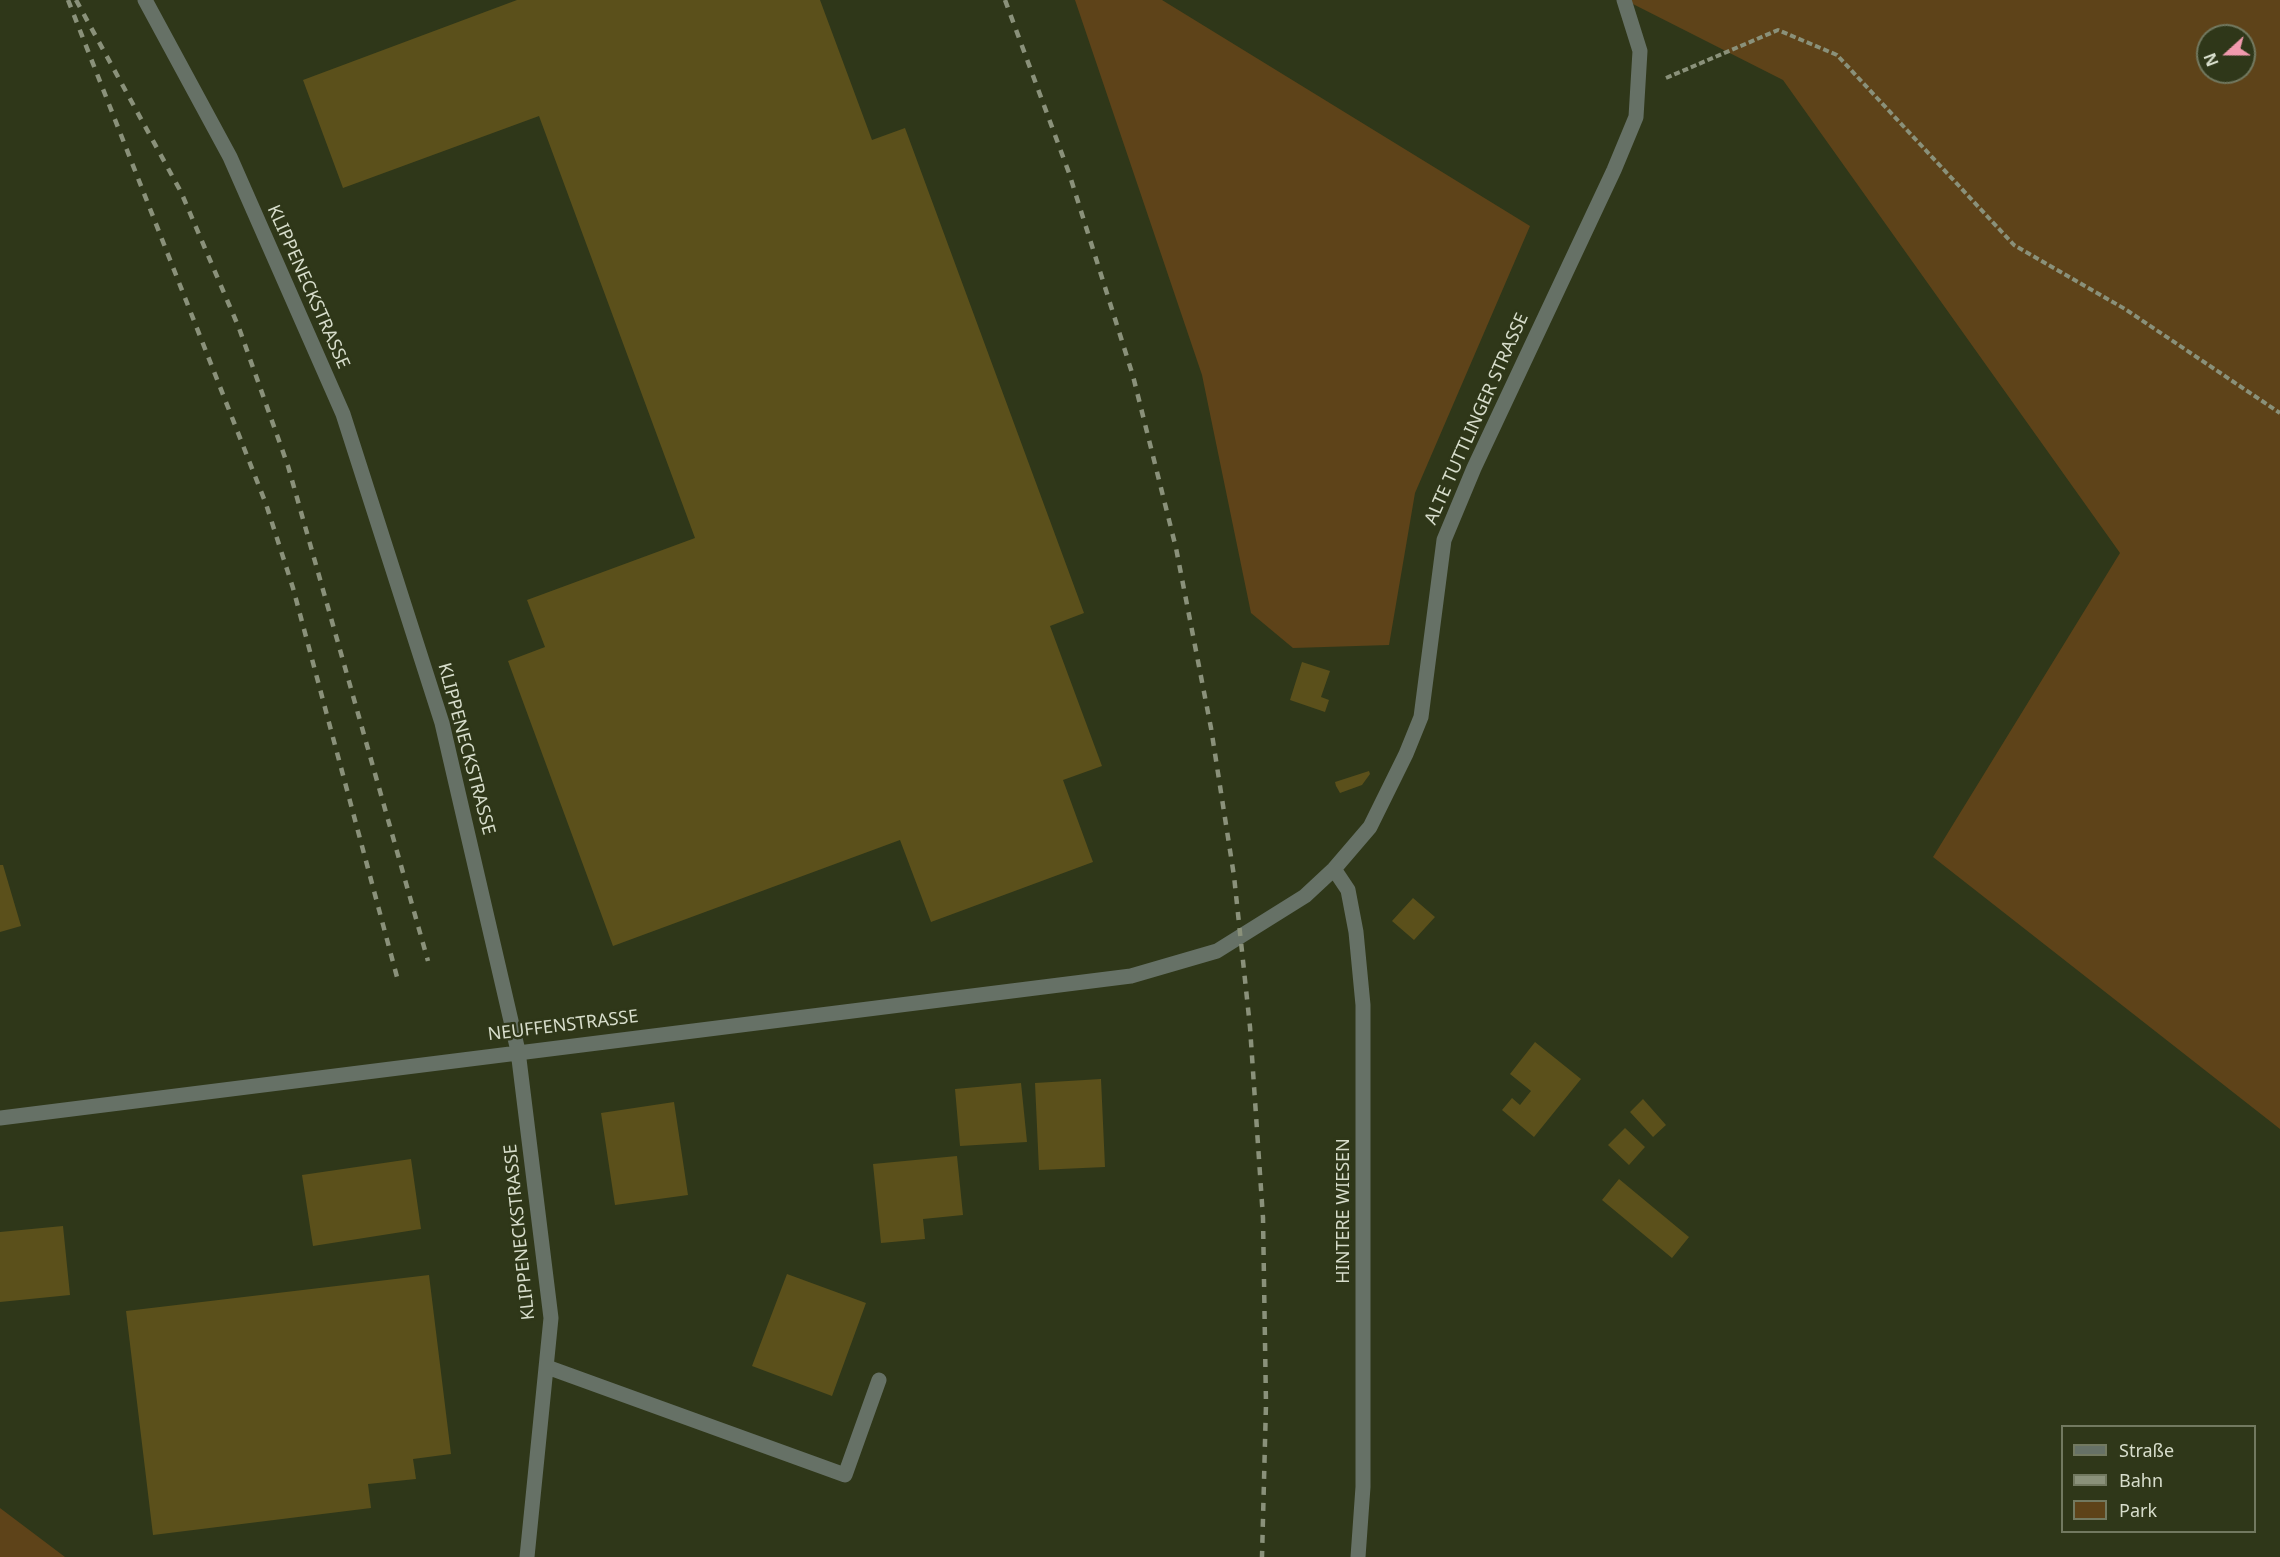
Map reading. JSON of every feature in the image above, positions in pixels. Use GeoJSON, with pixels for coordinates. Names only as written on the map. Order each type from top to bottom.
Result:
{"type":"FeatureCollection","features":[{"type":"Feature","properties":{"kind":"street","name":"KLIPPENECKSTRASSE"},"geometry":{"type":"LineString","coordinates":[[145,0],[230,157],[343,414],[442,723],[519,1051],[551,1318],[527,1557]]}},
{"type":"Feature","properties":{"kind":"street","name":"ALTE TUTTLINGER STRASSE"},"geometry":{"type":"LineString","coordinates":[[1131,976],[1217,951],[1305,896],[1335,869],[1370,827],[1421,717],[1444,540],[1474,468],[1614,170],[1636,117],[1640,51],[1624,0]]}},
{"type":"Feature","properties":{"kind":"street","name":"HINTERE WIESEN"},"geometry":{"type":"LineString","coordinates":[[1335,869],[1348,890],[1356,932],[1362,1005],[1363,1487],[1358,1557]]}},
{"type":"Feature","properties":{"kind":"street","name":"NEUFFENSTRASSE"},"geometry":{"type":"LineString","coordinates":[[0,1118],[519,1051],[1131,976]]}},
{"type":"Feature","properties":{"kind":"street"},"geometry":{"type":"LineString","coordinates":[[547,1367],[844,1475],[879,1380]]}},
{"type":"Feature","properties":{"kind":"path"},"geometry":{"type":"LineString","coordinates":[[1638,90],[1778,30],[1837,55],[2014,245],[2125,309],[2280,413]]}},
{"type":"Feature","properties":{"kind":"green space"},"geometry":{"type":"Polygon","coordinates":[[[1075,0],[1162,0],[1530,226],[1415,493],[1389,645],[1293,648],[1251,613],[1202,375],[1075,0]]]}},
{"type":"Feature","properties":{"kind":"green space"},"geometry":{"type":"Polygon","coordinates":[[[1625,0],[2280,0],[2280,1129],[1933,857],[2120,553],[1783,80],[1625,0]]]}},
{"type":"Feature","properties":{"kind":"green space"},"geometry":{"type":"Polygon","coordinates":[[[0,1508],[65,1557],[0,1557],[0,1508]]]}},
{"type":"Feature","properties":{"kind":"building"},"geometry":{"type":"Polygon","coordinates":[[[517,0],[820,0],[872,140],[905,128],[1084,613],[1050,626],[1102,766],[1063,780],[1093,862],[931,922],[900,840],[613,946],[508,661],[545,647],[527,600],[695,538],[539,116],[343,188],[303,80],[517,0]]]}},
{"type":"Feature","properties":{"kind":"building"},"geometry":{"type":"Polygon","coordinates":[[[1302,662],[1330,671],[1321,697],[1329,700],[1325,712],[1290,700],[1302,662]]]}},
{"type":"Feature","properties":{"kind":"building"},"geometry":{"type":"Polygon","coordinates":[[[1369,771],[1370,774],[1362,785],[1340,793],[1335,782],[1369,771]]]}},
{"type":"Feature","properties":{"kind":"building"},"geometry":{"type":"Polygon","coordinates":[[[0,865],[3,865],[21,926],[0,932],[0,865]]]}},
{"type":"Feature","properties":{"kind":"building"},"geometry":{"type":"Polygon","coordinates":[[[1413,898],[1435,917],[1414,940],[1392,921],[1413,898]]]}},
{"type":"Feature","properties":{"kind":"building"},"geometry":{"type":"Polygon","coordinates":[[[1535,1042],[1581,1079],[1534,1137],[1502,1110],[1512,1098],[1520,1105],[1531,1091],[1510,1074],[1535,1042]]]}},
{"type":"Feature","properties":{"kind":"building"},"geometry":{"type":"Polygon","coordinates":[[[1101,1079],[1105,1167],[1039,1170],[1035,1083],[1101,1079]]]}},
{"type":"Feature","properties":{"kind":"building"},"geometry":{"type":"Polygon","coordinates":[[[1021,1083],[1027,1142],[960,1146],[955,1089],[1021,1083]]]}},
{"type":"Feature","properties":{"kind":"building"},"geometry":{"type":"Polygon","coordinates":[[[1643,1099],[1666,1125],[1653,1137],[1630,1112],[1643,1099]]]}},
{"type":"Feature","properties":{"kind":"building"},"geometry":{"type":"Polygon","coordinates":[[[674,1102],[688,1195],[615,1205],[601,1113],[674,1102]]]}},
{"type":"Feature","properties":{"kind":"building"},"geometry":{"type":"Polygon","coordinates":[[[1625,1128],[1645,1147],[1629,1165],[1608,1145],[1625,1128]]]}},
{"type":"Feature","properties":{"kind":"building"},"geometry":{"type":"Polygon","coordinates":[[[957,1156],[963,1215],[923,1219],[925,1239],[881,1243],[873,1164],[957,1156]]]}},
{"type":"Feature","properties":{"kind":"building"},"geometry":{"type":"Polygon","coordinates":[[[411,1159],[421,1229],[313,1246],[302,1175],[411,1159]]]}},
{"type":"Feature","properties":{"kind":"building"},"geometry":{"type":"Polygon","coordinates":[[[1619,1179],[1689,1237],[1672,1258],[1602,1200],[1619,1179]]]}},
{"type":"Feature","properties":{"kind":"building"},"geometry":{"type":"Polygon","coordinates":[[[63,1226],[70,1295],[0,1302],[0,1232],[63,1226]]]}},
{"type":"Feature","properties":{"kind":"building"},"geometry":{"type":"Polygon","coordinates":[[[787,1274],[866,1303],[832,1396],[752,1366],[787,1274]]]}},
{"type":"Feature","properties":{"kind":"building"},"geometry":{"type":"Polygon","coordinates":[[[429,1275],[451,1454],[413,1459],[416,1479],[368,1484],[371,1508],[153,1535],[126,1311],[429,1275]]]}},
{"type":"Feature","properties":{"kind":"railway"},"geometry":{"type":"LineString","coordinates":[[68,0],[266,504],[293,588],[397,977]]}},
{"type":"Feature","properties":{"kind":"railway"},"geometry":{"type":"LineString","coordinates":[[76,0],[181,192],[239,328],[288,466],[428,961]]}},
{"type":"Feature","properties":{"kind":"railway"},"geometry":{"type":"LineString","coordinates":[[1005,0],[1069,173],[1133,376],[1176,548],[1211,728],[1234,876],[1250,1027],[1263,1218],[1266,1404],[1262,1557]]}}]}
